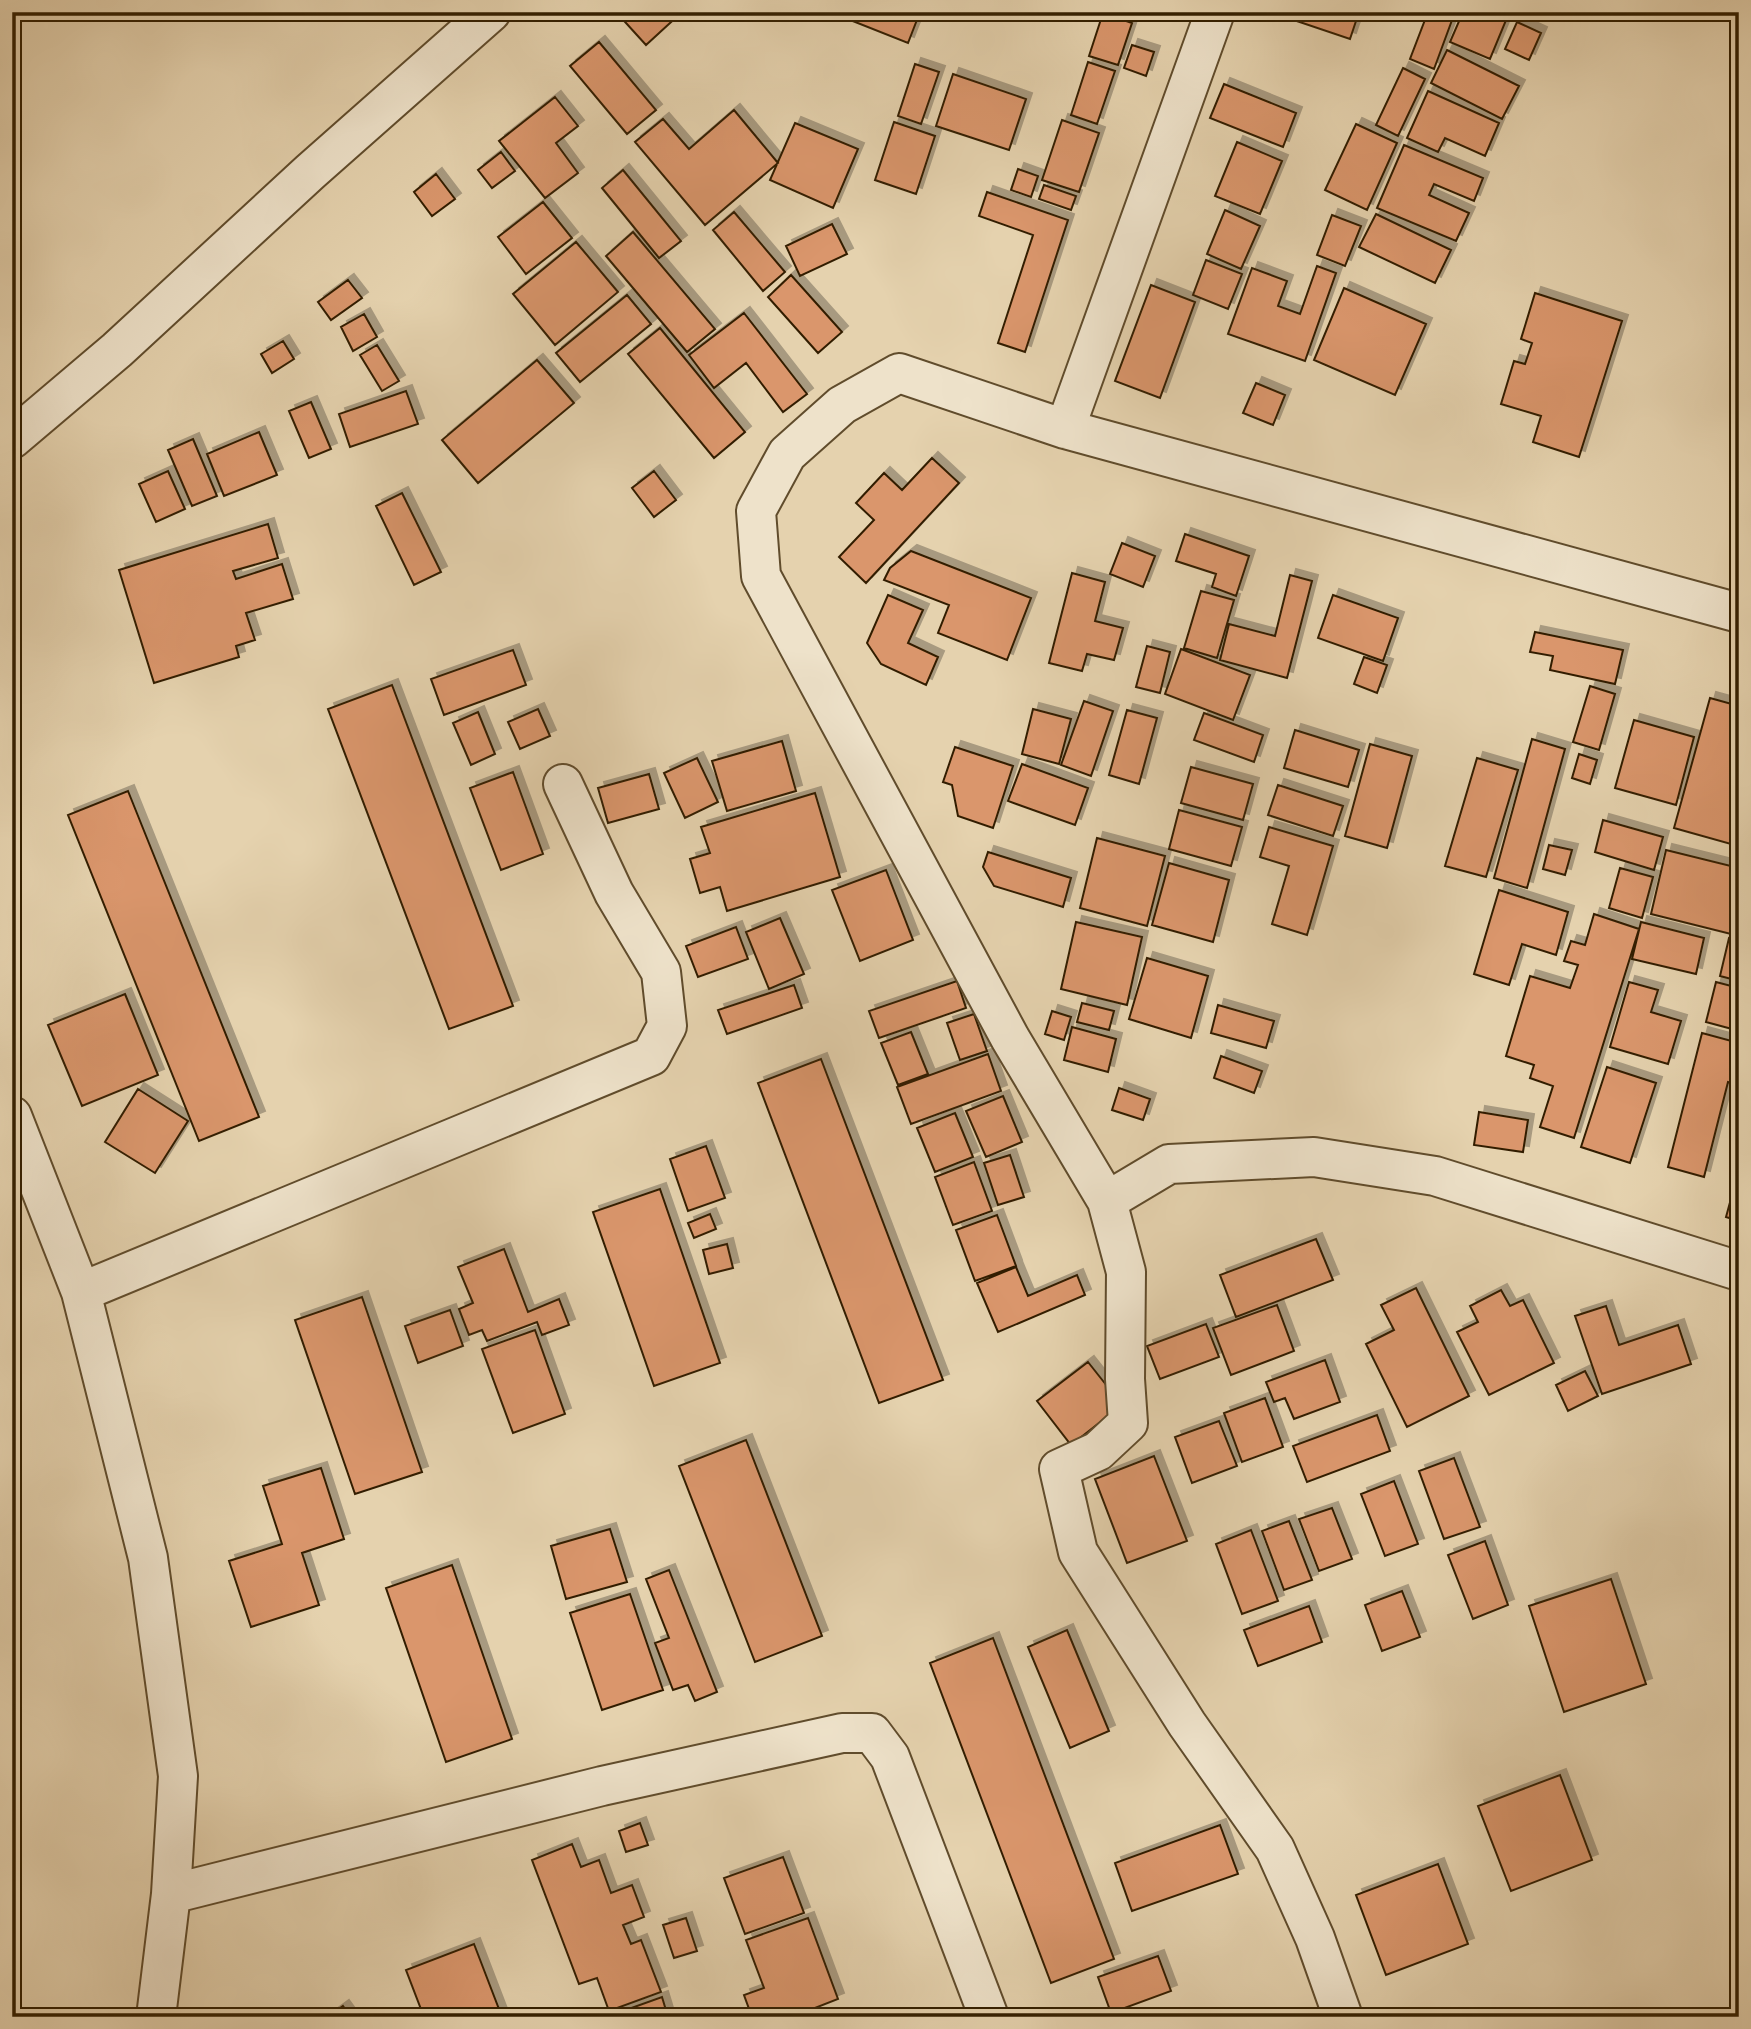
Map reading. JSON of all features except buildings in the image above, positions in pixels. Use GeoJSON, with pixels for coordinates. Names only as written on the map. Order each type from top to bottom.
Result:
{"type":"FeatureCollection","features":[{"type":"Feature","properties":{"kind":"street"},"geometry":{"type":"LineString","coordinates":[[12,439],[117,350],[310,172],[491,12]]}},
{"type":"Feature","properties":{"kind":"street"},"geometry":{"type":"LineString","coordinates":[[1065,429],[1215,12]]}},
{"type":"Feature","properties":{"kind":"street"},"geometry":{"type":"LineString","coordinates":[[1343,2017],[1315,1938],[1275,1849],[1187,1724],[1078,1552],[1059,1469],[1098,1451],[1128,1423],[1125,1379],[1126,1272],[1107,1200],[1010,1038],[761,576],[756,511],[787,454],[842,405],[899,373],[1065,429],[1739,613]]}},
{"type":"Feature","properties":{"kind":"street"},"geometry":{"type":"LineString","coordinates":[[81,1292],[651,1056],[667,1026],[661,972],[614,893],[563,784]]}},
{"type":"Feature","properties":{"kind":"street"},"geometry":{"type":"LineString","coordinates":[[12,1116],[81,1292],[148,1558],[178,1776],[171,1894],[156,2017]]}},
{"type":"Feature","properties":{"kind":"street"},"geometry":{"type":"LineString","coordinates":[[1107,1200],[1168,1164],[1314,1157],[1434,1176],[1739,1271]]}},
{"type":"Feature","properties":{"kind":"street"},"geometry":{"type":"LineString","coordinates":[[171,1894],[602,1786],[842,1733],[872,1733],[890,1757],[989,2017]]}}]}
